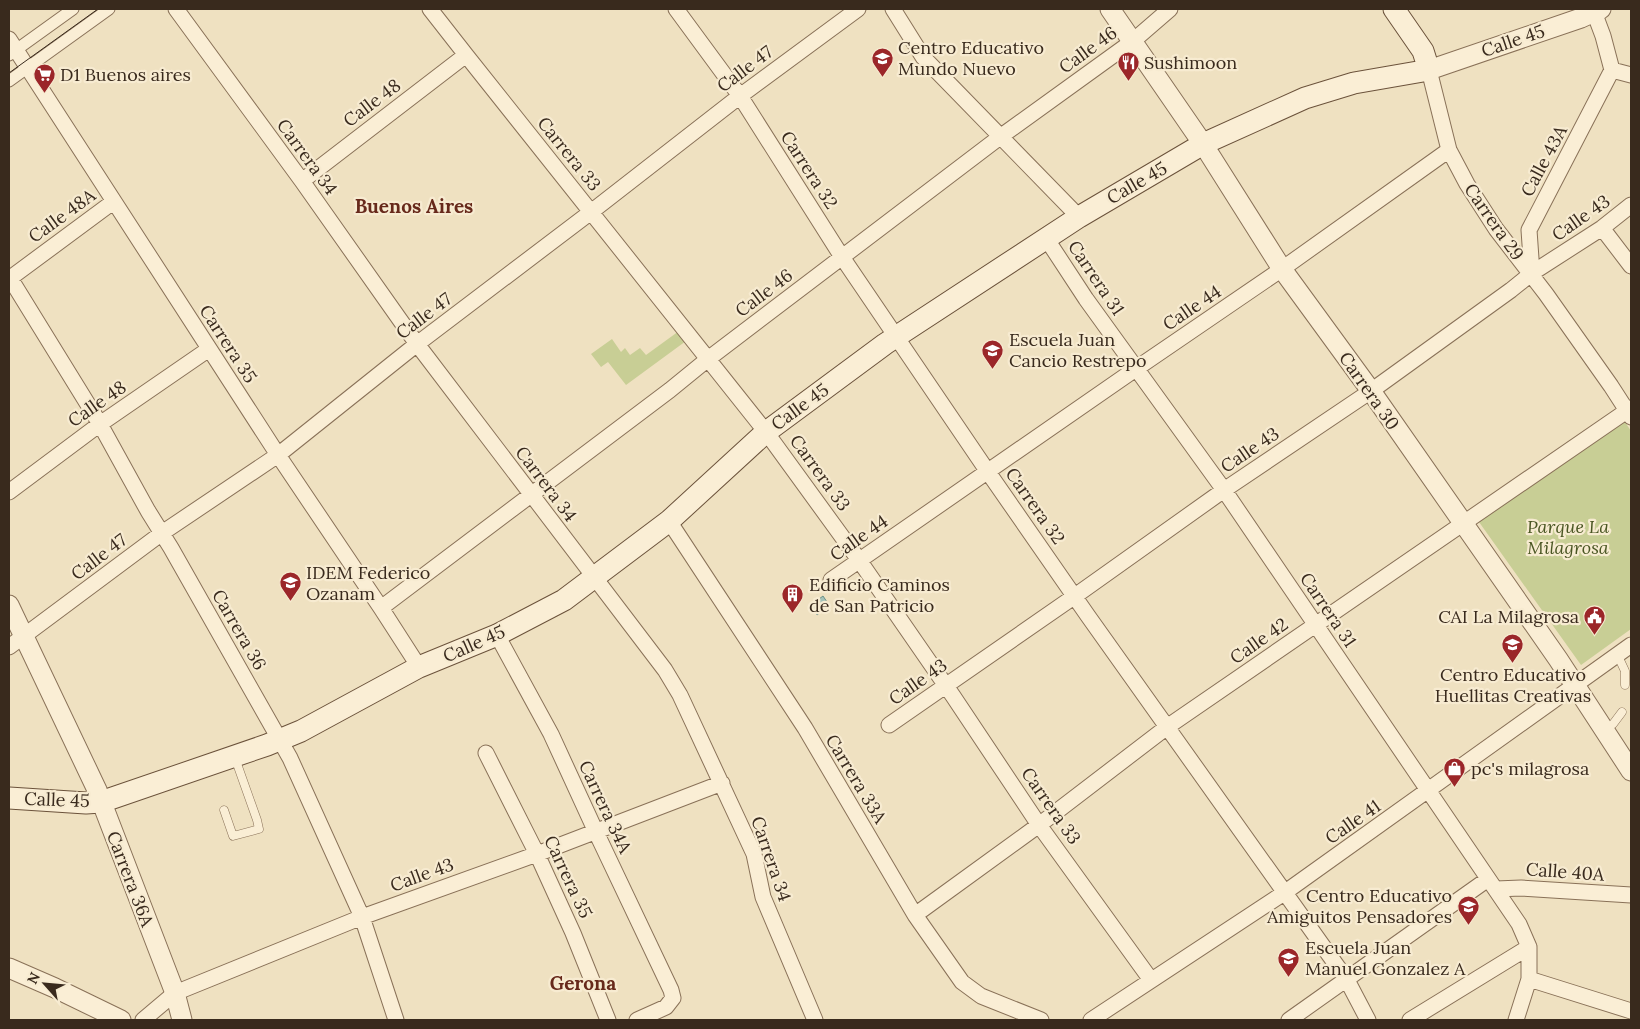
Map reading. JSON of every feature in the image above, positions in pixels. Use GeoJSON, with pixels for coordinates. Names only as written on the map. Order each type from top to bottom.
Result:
{"type":"FeatureCollection","features":[{"type":"Feature","properties":{"kind":"main road","name":"Carrera 29"},"geometry":{"type":"LineString","coordinates":[[1394,9],[1423,51],[1429,70]]}},
{"type":"Feature","properties":{"kind":"main road","name":"Calle 45"},"geometry":{"type":"LineString","coordinates":[[9,798],[86,803],[101,802],[280,740],[301,731],[419,667],[497,635],[564,600],[669,521],[766,432],[896,336],[1079,217],[1203,144],[1305,98],[1354,83],[1429,70]]}},
{"type":"Feature","properties":{"kind":"street"},"geometry":{"type":"LineString","coordinates":[[11,48],[73,9]]}},
{"type":"Feature","properties":{"kind":"street"},"geometry":{"type":"LineString","coordinates":[[9,81],[109,9]]}},
{"type":"Feature","properties":{"kind":"street","name":"Carrera 34"},"geometry":{"type":"LineString","coordinates":[[176,9],[302,181],[416,344],[665,670],[680,695],[754,854],[763,898],[815,1020]]}},
{"type":"Feature","properties":{"kind":"street","name":"Carrera 33"},"geometry":{"type":"LineString","coordinates":[[431,9],[766,432],[859,560],[946,685],[1039,825],[1151,980]]}},
{"type":"Feature","properties":{"kind":"street","name":"Carrera 32"},"geometry":{"type":"LineString","coordinates":[[676,9],[740,96],[842,257],[988,472],[1167,728],[1347,980],[1368,1020]]}},
{"type":"Feature","properties":{"kind":"street","name":"Calle 47"},"geometry":{"type":"LineString","coordinates":[[16,642],[162,533],[278,455],[416,344],[591,212],[740,96],[858,9]]}},
{"type":"Feature","properties":{"kind":"street","name":"Carrera 31"},"geometry":{"type":"LineString","coordinates":[[893,9],[924,57],[1079,217]]}},
{"type":"Feature","properties":{"kind":"street","name":"Carrera 30"},"geometry":{"type":"LineString","coordinates":[[1110,9],[1203,144],[1282,269],[1371,391],[1382,410],[1464,524],[1631,771]]}},
{"type":"Feature","properties":{"kind":"street","name":"Calle 46"},"geometry":{"type":"LineString","coordinates":[[381,608],[670,390],[1000,137],[1133,41],[1170,9]]}},
{"type":"Feature","properties":{"kind":"street"},"geometry":{"type":"LineString","coordinates":[[1598,10],[1612,70],[1631,75]]}},
{"type":"Feature","properties":{"kind":"street","name":"Calle 45"},"geometry":{"type":"LineString","coordinates":[[1429,70],[1580,18],[1598,10]]}},
{"type":"Feature","properties":{"kind":"street","name":"Carrera 35"},"geometry":{"type":"LineString","coordinates":[[11,48],[27,68],[278,455],[419,667]]}},
{"type":"Feature","properties":{"kind":"street","name":"Calle 48"},"geometry":{"type":"LineString","coordinates":[[302,181],[466,55]]}},
{"type":"Feature","properties":{"kind":"street","name":"Carrera 29"},"geometry":{"type":"LineString","coordinates":[[1429,70],[1449,150],[1467,184],[1496,229],[1532,273],[1630,412]]}},
{"type":"Feature","properties":{"kind":"street","name":"Calle 43A"},"geometry":{"type":"LineString","coordinates":[[1532,273],[1529,230],[1612,70]]}},
{"type":"Feature","properties":{"kind":"street","name":"Calle 44"},"geometry":{"type":"LineString","coordinates":[[831,580],[1282,269],[1449,150]]}},
{"type":"Feature","properties":{"kind":"street","name":"Calle 48A"},"geometry":{"type":"LineString","coordinates":[[9,279],[114,202]]}},
{"type":"Feature","properties":{"kind":"street","name":"Calle 43"},"geometry":{"type":"LineString","coordinates":[[889,725],[1224,490],[1371,391],[1532,273],[1602,228],[1631,205]]}},
{"type":"Feature","properties":{"kind":"street"},"geometry":{"type":"LineString","coordinates":[[1602,228],[1631,266]]}},
{"type":"Feature","properties":{"kind":"street","name":"Carrera 31"},"geometry":{"type":"LineString","coordinates":[[1046,238],[1086,300],[1224,490],[1519,924],[1529,947],[1529,978],[1516,1020]]}},
{"type":"Feature","properties":{"kind":"street","name":"Carrera 36"},"geometry":{"type":"LineString","coordinates":[[9,279],[100,424],[280,740],[362,917],[396,1020]]}},
{"type":"Feature","properties":{"kind":"street","name":"Calle 48"},"geometry":{"type":"LineString","coordinates":[[9,492],[100,424],[209,349]]}},
{"type":"Feature","properties":{"kind":"street","name":"Calle 42"},"geometry":{"type":"LineString","coordinates":[[915,915],[1039,825],[1167,728],[1315,625],[1630,412]]}},
{"type":"Feature","properties":{"kind":"street","name":"Carrera 33A"},"geometry":{"type":"LineString","coordinates":[[669,521],[805,728],[915,915],[962,982],[981,996],[1041,1020]]}},
{"type":"Feature","properties":{"kind":"street","name":"Carrera 36A"},"geometry":{"type":"LineString","coordinates":[[9,605],[16,642],[101,802],[175,993],[182,1020]]}},
{"type":"Feature","properties":{"kind":"street","name":"Carrera 34A"},"geometry":{"type":"LineString","coordinates":[[497,635],[551,734],[673,998],[666,1007],[637,1020]]}},
{"type":"Feature","properties":{"kind":"street","name":"Calle 41"},"geometry":{"type":"LineString","coordinates":[[1091,1020],[1284,893],[1631,646]]}},
{"type":"Feature","properties":{"kind":"street","name":"Carrera 35"},"geometry":{"type":"LineString","coordinates":[[486,753],[537,854],[573,933],[608,1020]]}},
{"type":"Feature","properties":{"kind":"street","name":"Calle 43"},"geometry":{"type":"LineString","coordinates":[[143,1020],[175,993],[362,917],[537,854],[722,783]]}},
{"type":"Feature","properties":{"kind":"street"},"geometry":{"type":"LineString","coordinates":[[1289,1020],[1492,884]]}},
{"type":"Feature","properties":{"kind":"street","name":"Calle 40A"},"geometry":{"type":"LineString","coordinates":[[1492,884],[1521,888],[1631,895]]}},
{"type":"Feature","properties":{"kind":"street"},"geometry":{"type":"LineString","coordinates":[[1410,1020],[1529,947]]}},
{"type":"Feature","properties":{"kind":"street"},"geometry":{"type":"LineString","coordinates":[[9,968],[121,1020]]}},
{"type":"Feature","properties":{"kind":"street"},"geometry":{"type":"LineString","coordinates":[[1529,978],[1631,1011]]}},
{"type":"Feature","properties":{"kind":"lane"},"geometry":{"type":"LineString","coordinates":[[1618,656],[1626,671],[1626,685]]}},
{"type":"Feature","properties":{"kind":"lane"},"geometry":{"type":"LineString","coordinates":[[1613,724],[1622,712]]}},
{"type":"Feature","properties":{"kind":"lane"},"geometry":{"type":"LineString","coordinates":[[224,810],[233,836],[259,829],[234,756]]}},
{"type":"Feature","properties":{"kind":"green space"},"geometry":{"type":"Polygon","coordinates":[[[679,331],[686,341],[626,385],[608,362],[601,367],[591,354],[612,339],[621,352],[625,348],[630,355],[640,348],[646,355],[679,331]]]}},
{"type":"Feature","properties":{"kind":"green space","name":"Parque La Milagrosa"},"geometry":{"type":"Polygon","coordinates":[[[1623,419],[1631,431],[1631,629],[1581,665],[1479,522],[1623,419]]]}},
{"type":"Feature","properties":{"kind":"water"},"geometry":{"type":"Polygon","coordinates":[[[823,596],[829,605],[817,615],[811,605],[823,596]]]}},
{"type":"Feature","properties":{"kind":"tram line"},"geometry":{"type":"LineString","coordinates":[[9,73],[98,9]]}},
{"type":"Feature","properties":{"kind":"place","name":"Centro Educativo Mundo Nuevo"},"geometry":{"type":"Point","coordinates":[882,77]}},
{"type":"Feature","properties":{"kind":"place","name":"Sushimoon"},"geometry":{"type":"Point","coordinates":[1128,82]}},
{"type":"Feature","properties":{"kind":"place","name":"D1 Buenos aires"},"geometry":{"type":"Point","coordinates":[44,94]}},
{"type":"Feature","properties":{"kind":"place","name":"Escuela Juan Cancio Restrepo"},"geometry":{"type":"Point","coordinates":[993,369]}},
{"type":"Feature","properties":{"kind":"place","name":"IDEM Federico Ozanam"},"geometry":{"type":"Point","coordinates":[290,602]}},
{"type":"Feature","properties":{"kind":"place","name":"Edificio Caminos de San Patricio"},"geometry":{"type":"Point","coordinates":[793,614]}},
{"type":"Feature","properties":{"kind":"place","name":"CAI La Milagrosa"},"geometry":{"type":"Point","coordinates":[1595,636]}},
{"type":"Feature","properties":{"kind":"place","name":"Centro Educativo Huellitas Creativas"},"geometry":{"type":"Point","coordinates":[1513,664]}},
{"type":"Feature","properties":{"kind":"place","name":"pc's milagrosa"},"geometry":{"type":"Point","coordinates":[1455,788]}},
{"type":"Feature","properties":{"kind":"place","name":"Centro Educativo Amiguitos Pensadores"},"geometry":{"type":"Point","coordinates":[1468,925]}},
{"type":"Feature","properties":{"kind":"place","name":"Escuela Juan Manuel Gonzalez A"},"geometry":{"type":"Point","coordinates":[1289,977]}},
{"type":"Feature","properties":{"kind":"district","name":"Buenos Aires"},"geometry":{"type":"Point","coordinates":[414,206]}},
{"type":"Feature","properties":{"kind":"district","name":"Gerona"},"geometry":{"type":"Point","coordinates":[583,983]}}]}
